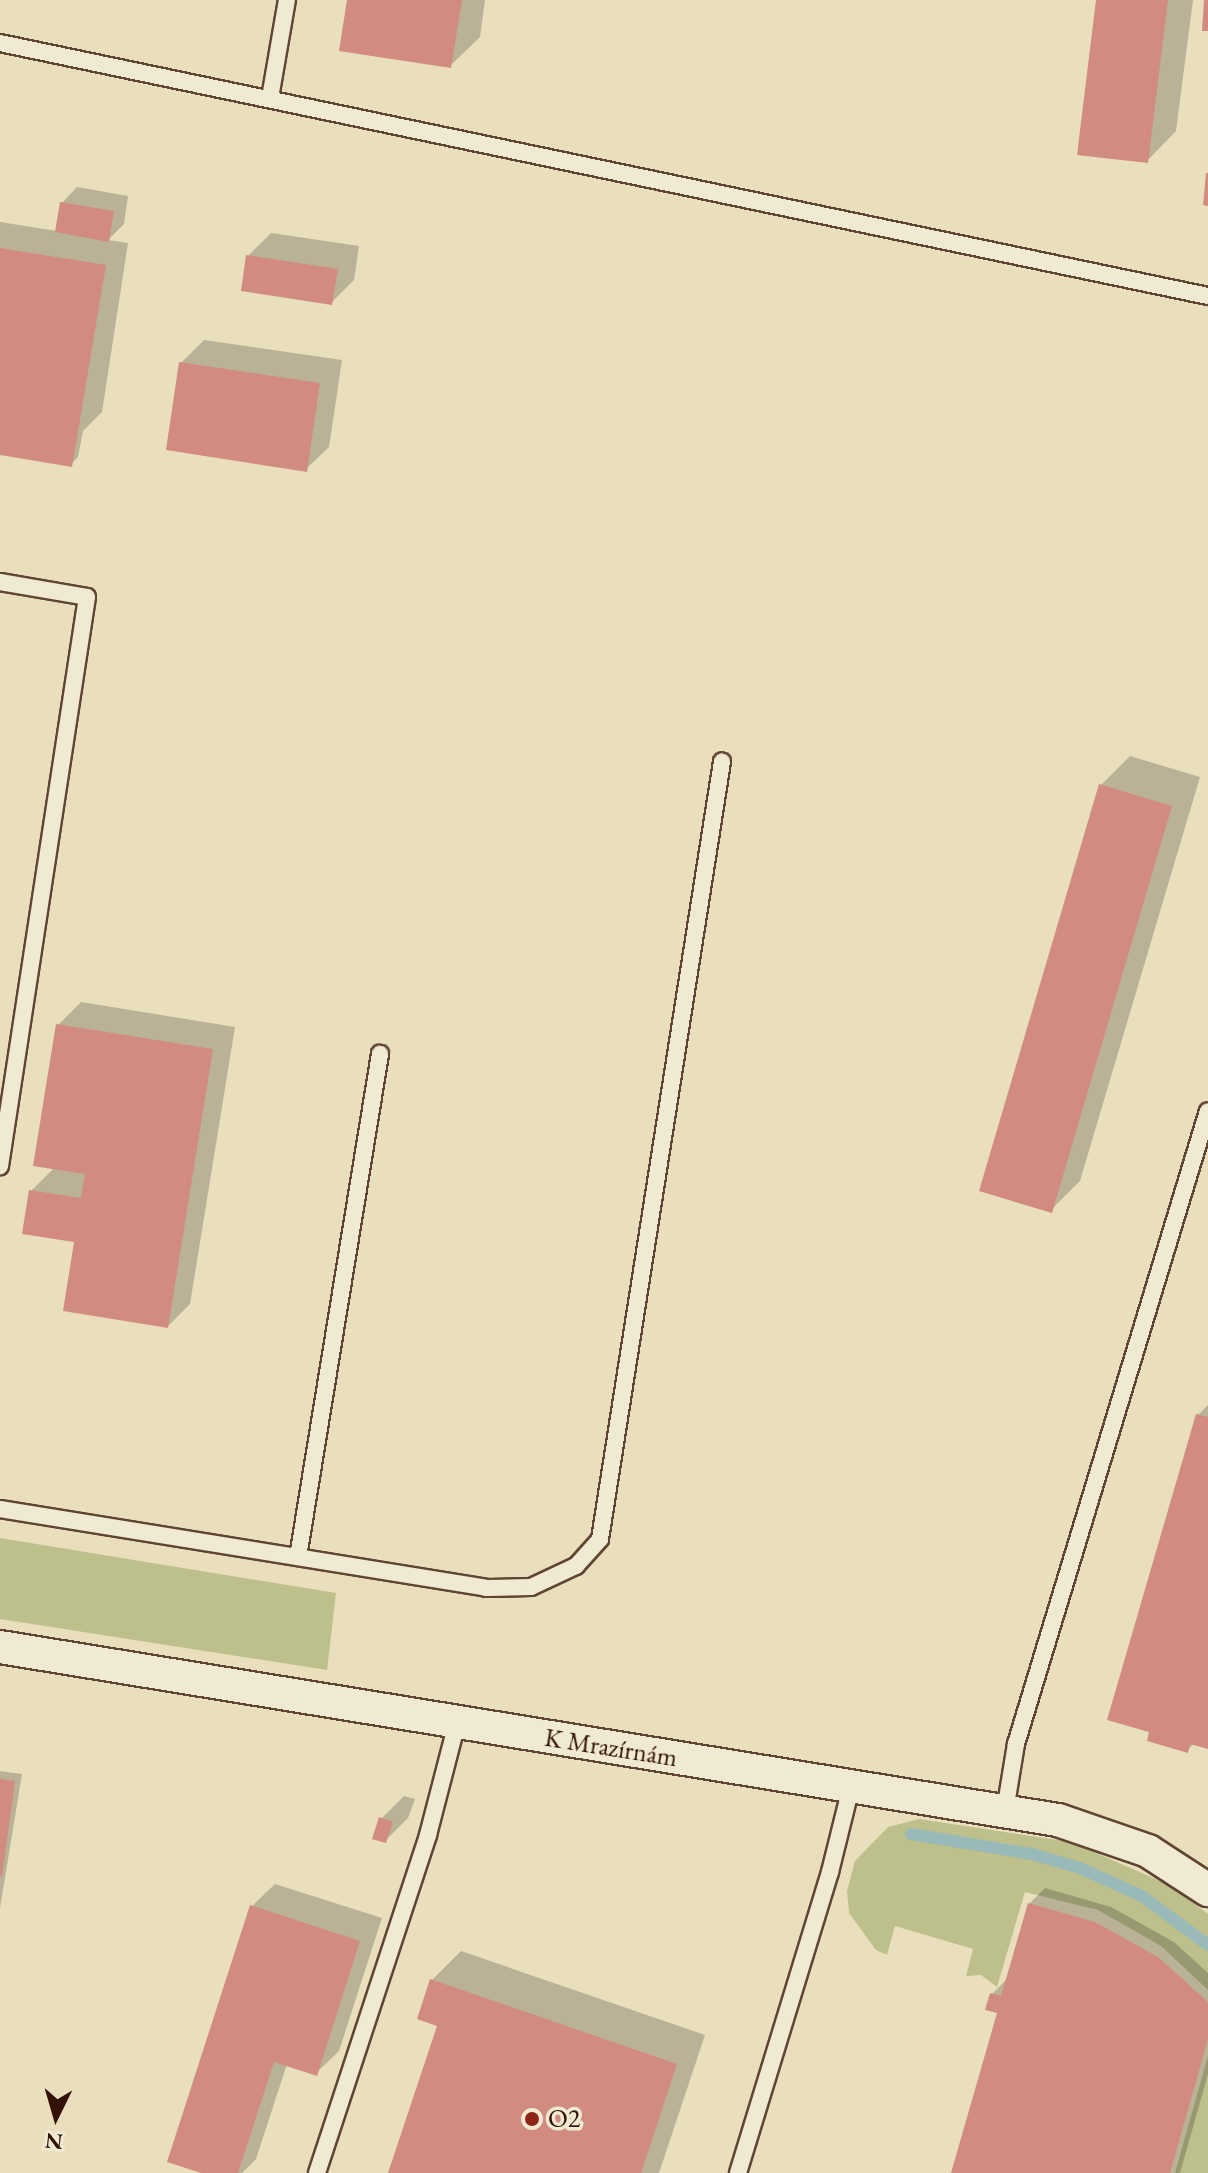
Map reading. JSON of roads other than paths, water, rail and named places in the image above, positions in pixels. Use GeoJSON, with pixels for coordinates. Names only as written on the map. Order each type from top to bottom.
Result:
{"type":"FeatureCollection","features":[{"type":"Feature","properties":{"kind":"street","name":"K Mrazírnám"},"geometry":{"type":"LineString","coordinates":[[0,1647],[1005,1811],[1113,1837],[1148,1851],[1208,1890]]}},
{"type":"Feature","properties":{"kind":"lane"},"geometry":{"type":"LineString","coordinates":[[270,98],[287,0]]}},
{"type":"Feature","properties":{"kind":"lane"},"geometry":{"type":"LineString","coordinates":[[0,43],[1208,296]]}},
{"type":"Feature","properties":{"kind":"lane"},"geometry":{"type":"LineString","coordinates":[[0,582],[87,597],[0,1166]]}},
{"type":"Feature","properties":{"kind":"lane"},"geometry":{"type":"LineString","coordinates":[[0,1509],[486,1588],[531,1587],[576,1566],[600,1539],[722,762]]}},
{"type":"Feature","properties":{"kind":"lane"},"geometry":{"type":"LineString","coordinates":[[298,1557],[380,1054]]}},
{"type":"Feature","properties":{"kind":"lane"},"geometry":{"type":"LineString","coordinates":[[1005,1811],[1016,1744],[1208,1111]]}},
{"type":"Feature","properties":{"kind":"lane"},"geometry":{"type":"LineString","coordinates":[[317,2173],[428,1835],[457,1723]]}},
{"type":"Feature","properties":{"kind":"lane"},"geometry":{"type":"LineString","coordinates":[[738,2173],[851,1787]]}},
{"type":"Feature","properties":{"kind":"waterway"},"geometry":{"type":"LineString","coordinates":[[911,1834],[1032,1854],[1080,1868],[1142,1896],[1208,1945]]}},
{"type":"Feature","properties":{"kind":"place","name":"O2"},"geometry":{"type":"Point","coordinates":[532,2119]}}]}
